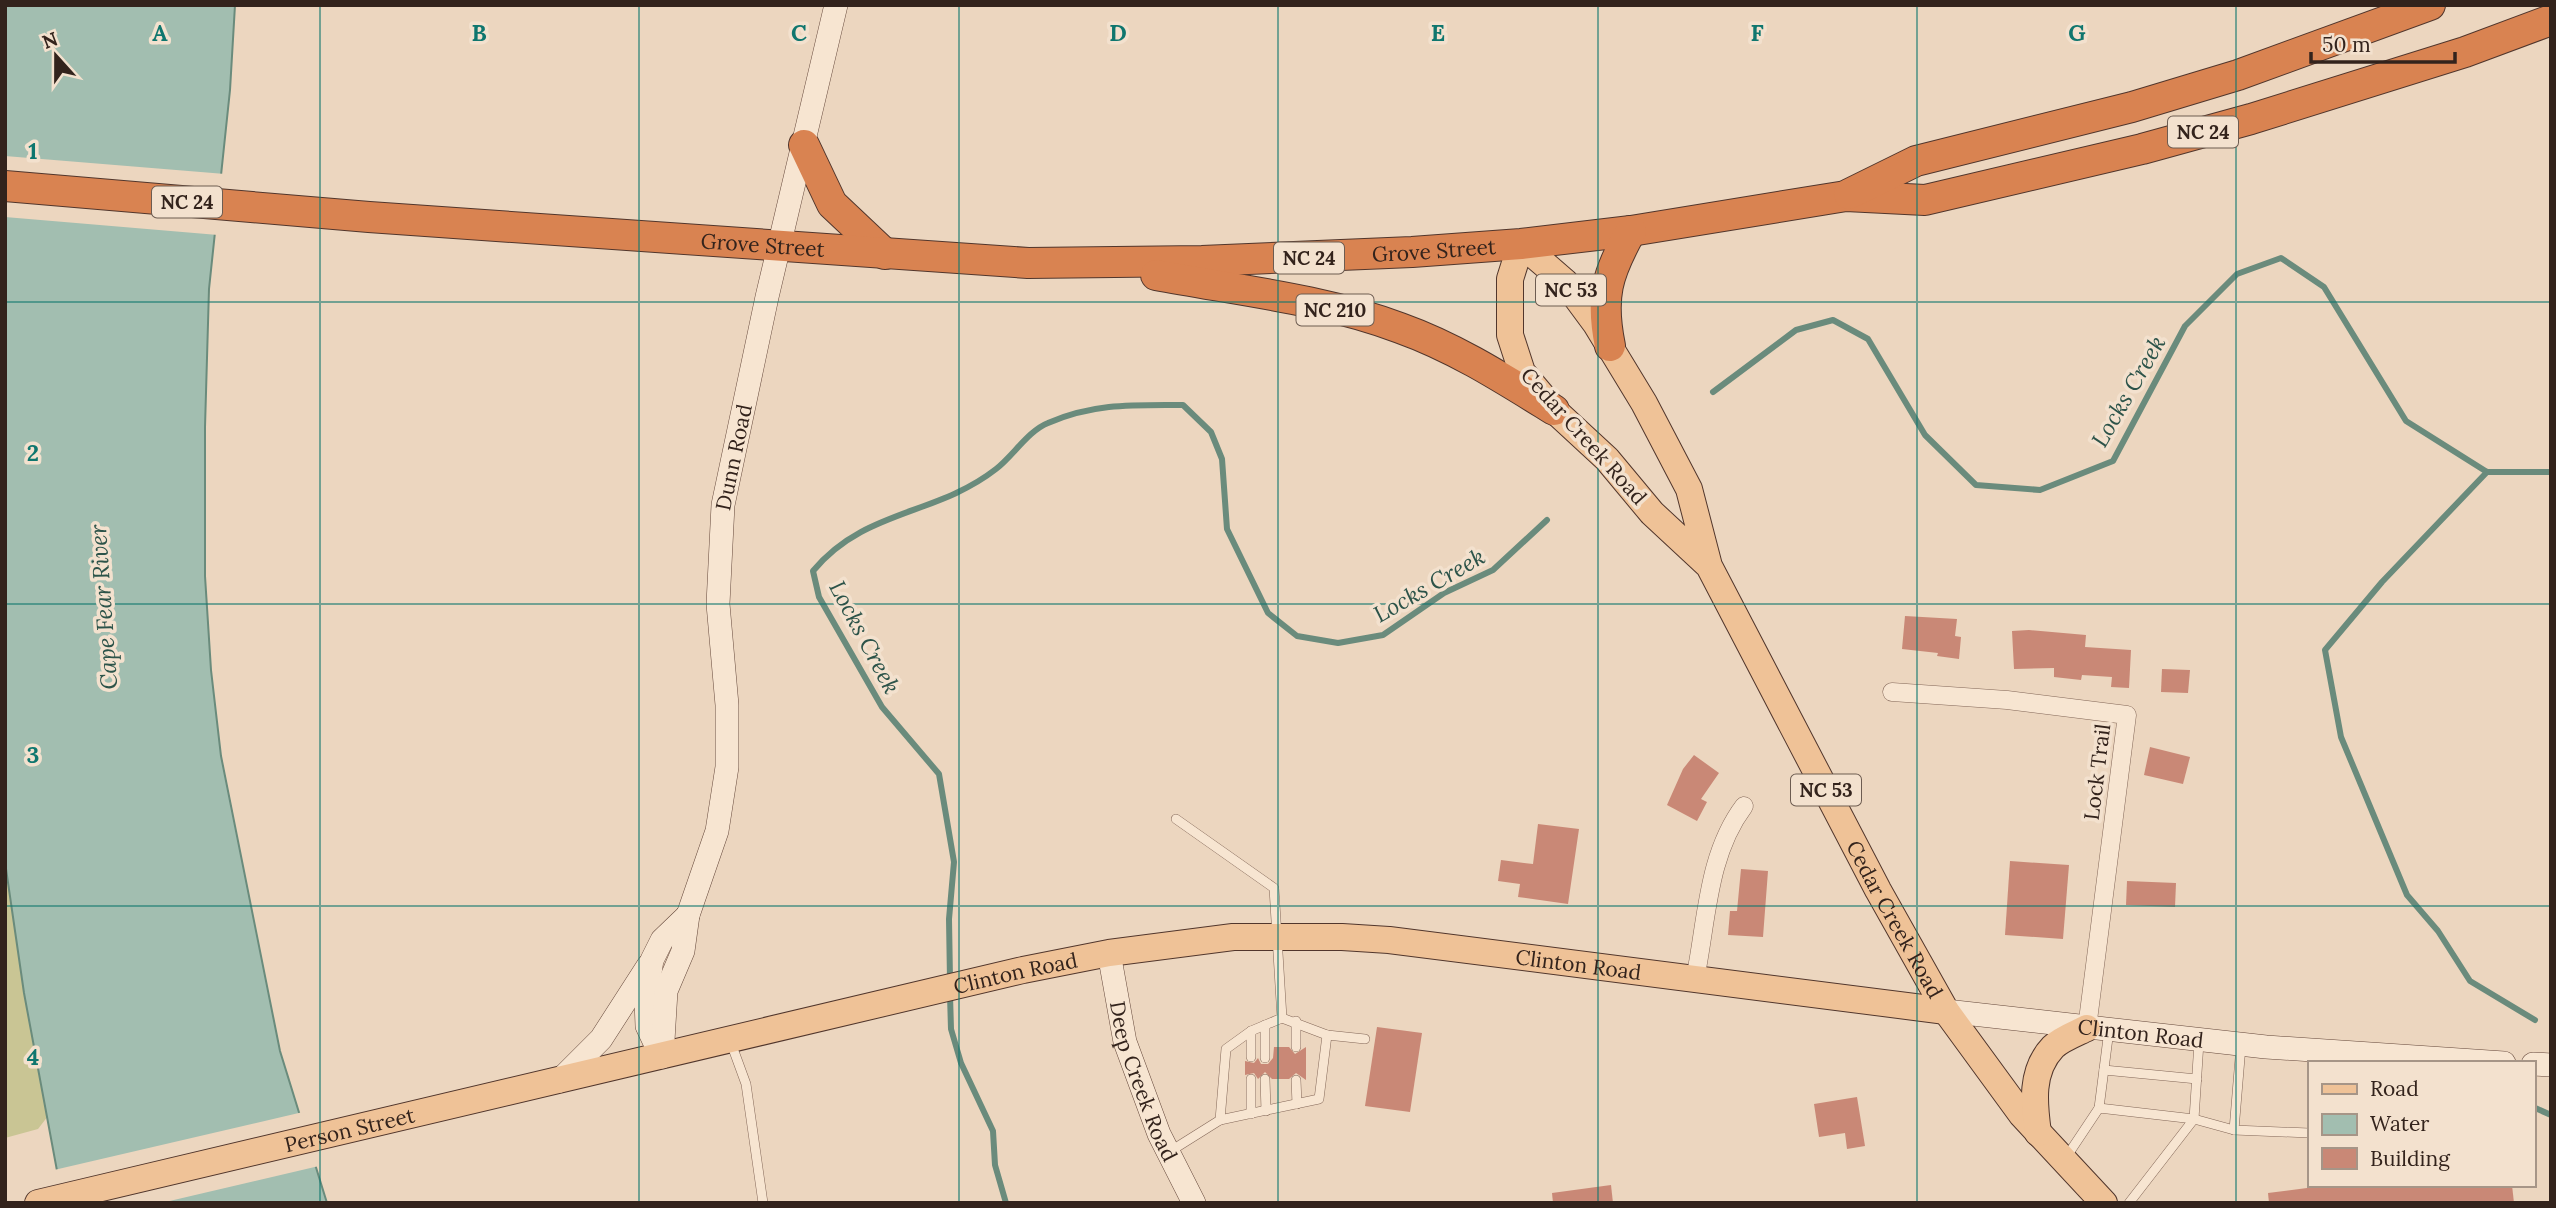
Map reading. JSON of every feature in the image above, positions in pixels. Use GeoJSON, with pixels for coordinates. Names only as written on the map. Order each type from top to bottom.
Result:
{"type":"FeatureCollection","features":[{"type":"Feature","properties":{"kind":"highway","name":"NC 24"},"geometry":{"type":"LineString","coordinates":[[1846,196],[1916,161],[2025,136],[2158,99],[2330,43],[2430,5]]}},
{"type":"Feature","properties":{"kind":"highway","name":"NC 24"},"geometry":{"type":"LineString","coordinates":[[1521,244],[1631,231],[1846,196],[1925,200],[2142,149],[2359,86],[2551,20]]}},
{"type":"Feature","properties":{"kind":"highway"},"geometry":{"type":"LineString","coordinates":[[804,145],[832,204],[884,254]]}},
{"type":"Feature","properties":{"kind":"highway","name":"Grove Street"},"geometry":{"type":"LineString","coordinates":[[5,187],[779,247],[1097,264],[1308,258],[1521,244]]}},
{"type":"Feature","properties":{"kind":"highway"},"geometry":{"type":"LineString","coordinates":[[1610,346],[1604,307],[1607,283],[1614,261],[1631,231]]}},
{"type":"Feature","properties":{"kind":"highway","name":"NC 210"},"geometry":{"type":"LineString","coordinates":[[1097,264],[1313,305],[1398,327],[1477,362],[1554,410]]}},
{"type":"Feature","properties":{"kind":"main road","name":"Cedar Creek Road"},"geometry":{"type":"LineString","coordinates":[[1709,566],[1653,513],[1607,459],[1554,410],[1522,372],[1512,348],[1510,279],[1521,244],[1565,282],[1610,346],[1689,489],[1709,566],[1889,911],[1946,1011],[2038,1133],[2104,1203]]}},
{"type":"Feature","properties":{"kind":"main road","name":"Clinton Road"},"geometry":{"type":"LineString","coordinates":[[662,1057],[1023,970],[1109,953],[1233,937],[1389,940],[1946,1011]]}},
{"type":"Feature","properties":{"kind":"main road"},"geometry":{"type":"LineString","coordinates":[[2038,1133],[2034,1100],[2038,1070],[2054,1046],[2098,1029]]}},
{"type":"Feature","properties":{"kind":"main road","name":"Person Street"},"geometry":{"type":"LineString","coordinates":[[38,1203],[662,1057]]}},
{"type":"Feature","properties":{"kind":"street","name":"Dunn Road"},"geometry":{"type":"LineString","coordinates":[[662,1057],[666,990],[683,951],[688,915],[717,831],[727,767],[727,705],[718,604],[723,505],[779,247],[836,5]]}},
{"type":"Feature","properties":{"kind":"street","name":"Lock Trail"},"geometry":{"type":"LineString","coordinates":[[1892,692],[2007,700],[2127,715],[2098,1029]]}},
{"type":"Feature","properties":{"kind":"street"},"geometry":{"type":"LineString","coordinates":[[1695,979],[1716,858],[1726,834],[1744,806]]}},
{"type":"Feature","properties":{"kind":"street","name":"Dunn Road"},"geometry":{"type":"LineString","coordinates":[[662,1057],[647,1026],[646,999],[652,960],[662,940],[688,915]]}},
{"type":"Feature","properties":{"kind":"street","name":"Deep Creek Road"},"geometry":{"type":"LineString","coordinates":[[1109,953],[1125,1042],[1168,1153],[1194,1203]]}},
{"type":"Feature","properties":{"kind":"street"},"geometry":{"type":"LineString","coordinates":[[559,1081],[601,1039],[652,960]]}},
{"type":"Feature","properties":{"kind":"street","name":"Clinton Road"},"geometry":{"type":"LineString","coordinates":[[1946,1011],[2241,1045],[2388,1059],[2456,1061]]}},
{"type":"Feature","properties":{"kind":"lane"},"geometry":{"type":"LineString","coordinates":[[1176,819],[1274,888],[1282,1018]]}},
{"type":"Feature","properties":{"kind":"lane"},"geometry":{"type":"LineString","coordinates":[[1220,1120],[1226,1049],[1251,1031],[1282,1018],[1296,1021],[1326,1035],[1365,1039]]}},
{"type":"Feature","properties":{"kind":"lane"},"geometry":{"type":"LineString","coordinates":[[1296,1021],[1296,1047]]}},
{"type":"Feature","properties":{"kind":"lane"},"geometry":{"type":"LineString","coordinates":[[1265,1025],[1265,1058]]}},
{"type":"Feature","properties":{"kind":"lane"},"geometry":{"type":"LineString","coordinates":[[2063,1162],[2099,1108],[2104,1070],[2098,1029]]}},
{"type":"Feature","properties":{"kind":"lane"},"geometry":{"type":"LineString","coordinates":[[1251,1031],[1251,1057]]}},
{"type":"Feature","properties":{"kind":"lane"},"geometry":{"type":"LineString","coordinates":[[1168,1153],[1220,1120],[1319,1099],[1326,1035]]}},
{"type":"Feature","properties":{"kind":"lane"},"geometry":{"type":"LineString","coordinates":[[2129,1203],[2194,1119],[2199,1040]]}},
{"type":"Feature","properties":{"kind":"lane"},"geometry":{"type":"LineString","coordinates":[[730,1041],[746,1084],[761,1201]]}},
{"type":"Feature","properties":{"kind":"lane"},"geometry":{"type":"LineString","coordinates":[[2234,1130],[2241,1045]]}},
{"type":"Feature","properties":{"kind":"lane"},"geometry":{"type":"LineString","coordinates":[[2104,1070],[2197,1079]]}},
{"type":"Feature","properties":{"kind":"lane"},"geometry":{"type":"LineString","coordinates":[[1251,1079],[1251,1114]]}},
{"type":"Feature","properties":{"kind":"lane"},"geometry":{"type":"LineString","coordinates":[[1265,1079],[1266,1111]]}},
{"type":"Feature","properties":{"kind":"lane"},"geometry":{"type":"LineString","coordinates":[[1296,1080],[1297,1104]]}},
{"type":"Feature","properties":{"kind":"lane"},"geometry":{"type":"LineString","coordinates":[[2099,1108],[2194,1119],[2234,1130],[2308,1133]]}},
{"type":"Feature","properties":{"kind":"shaded area"},"geometry":{"type":"Polygon","coordinates":[[[5,862],[24,993],[48,1116],[38,1129],[5,1138],[5,862]]]}},
{"type":"Feature","properties":{"kind":"water","name":"Cape Fear River"},"geometry":{"type":"Polygon","coordinates":[[[5,5],[235,5],[230,90],[209,289],[205,576],[211,670],[221,756],[280,1051],[327,1203],[63,1203],[24,993],[5,862],[5,5]]]}},
{"type":"Feature","properties":{"kind":"pier"},"geometry":{"type":"Polygon","coordinates":[[[5,156],[225,174],[218,235],[5,217],[5,156]]]}},
{"type":"Feature","properties":{"kind":"pier"},"geometry":{"type":"Polygon","coordinates":[[[303,1112],[319,1166],[161,1203],[60,1203],[54,1170],[303,1112]]]}},
{"type":"Feature","properties":{"kind":"building"},"geometry":{"type":"Polygon","coordinates":[[[1905,616],[1957,619],[1955,636],[1961,637],[1959,659],[1937,656],[1938,653],[1902,649],[1905,616]]]}},
{"type":"Feature","properties":{"kind":"building"},"geometry":{"type":"Polygon","coordinates":[[[2012,631],[2086,635],[2085,647],[2131,650],[2129,688],[2111,687],[2112,677],[2082,675],[2081,680],[2054,677],[2054,668],[2014,669],[2012,631]]]}},
{"type":"Feature","properties":{"kind":"building"},"geometry":{"type":"Polygon","coordinates":[[[2162,669],[2190,670],[2188,693],[2161,692],[2162,669]]]}},
{"type":"Feature","properties":{"kind":"building"},"geometry":{"type":"Polygon","coordinates":[[[2150,747],[2190,757],[2183,784],[2144,775],[2150,747]]]}},
{"type":"Feature","properties":{"kind":"building"},"geometry":{"type":"Polygon","coordinates":[[[1694,755],[1719,773],[1701,799],[1707,802],[1697,821],[1667,805],[1683,769],[1694,755]]]}},
{"type":"Feature","properties":{"kind":"building"},"geometry":{"type":"Polygon","coordinates":[[[1538,824],[1579,829],[1568,904],[1518,897],[1520,884],[1498,881],[1501,860],[1533,864],[1538,824]]]}},
{"type":"Feature","properties":{"kind":"building"},"geometry":{"type":"Polygon","coordinates":[[[2010,861],[2069,865],[2063,939],[2005,935],[2010,861]]]}},
{"type":"Feature","properties":{"kind":"building"},"geometry":{"type":"Polygon","coordinates":[[[1741,869],[1768,871],[1763,937],[1728,935],[1730,911],[1737,911],[1741,869]]]}},
{"type":"Feature","properties":{"kind":"building"},"geometry":{"type":"Polygon","coordinates":[[[2127,881],[2176,883],[2175,907],[2126,905],[2127,881]]]}},
{"type":"Feature","properties":{"kind":"building"},"geometry":{"type":"Polygon","coordinates":[[[1377,1027],[1422,1033],[1410,1112],[1365,1106],[1377,1027]]]}},
{"type":"Feature","properties":{"kind":"building"},"geometry":{"type":"Polygon","coordinates":[[[1274,1047],[1289,1047],[1295,1054],[1306,1047],[1306,1080],[1296,1073],[1289,1079],[1272,1079],[1265,1072],[1258,1079],[1254,1073],[1245,1075],[1245,1061],[1254,1063],[1258,1058],[1261,1064],[1268,1064],[1273,1058],[1274,1047]]]}},
{"type":"Feature","properties":{"kind":"building"},"geometry":{"type":"Polygon","coordinates":[[[1857,1097],[1865,1146],[1847,1149],[1845,1133],[1819,1137],[1814,1104],[1857,1097]]]}},
{"type":"Feature","properties":{"kind":"building"},"geometry":{"type":"Polygon","coordinates":[[[1611,1185],[1613,1203],[1553,1203],[1552,1193],[1611,1185]]]}},
{"type":"Feature","properties":{"kind":"building"},"geometry":{"type":"Polygon","coordinates":[[[2314,1187],[2512,1187],[2514,1203],[2269,1203],[2268,1193],[2314,1187]]]}},
{"type":"Feature","properties":{"kind":"waterway","name":"Locks Creek"},"geometry":{"type":"LineString","coordinates":[[1713,392],[1796,330],[1833,320],[1868,339],[1925,435],[1976,485],[2040,490],[2113,461],[2185,326],[2237,274],[2281,258],[2324,287],[2406,421],[2487,472],[2551,472]]}},
{"type":"Feature","properties":{"kind":"waterway","name":"Locks Creek"},"geometry":{"type":"LineString","coordinates":[[950,980],[949,919],[954,862],[939,774],[882,707],[819,597],[813,571],[833,551],[877,524],[973,484],[996,469],[1027,438],[1048,423],[1082,412],[1131,405],[1183,405],[1211,432],[1222,459],[1227,529],[1268,613],[1297,636],[1338,643],[1383,635],[1444,593],[1493,570],[1547,520]]}},
{"type":"Feature","properties":{"kind":"waterway"},"geometry":{"type":"LineString","coordinates":[[2487,472],[2382,582],[2325,650],[2341,737],[2407,895],[2438,931],[2470,981],[2535,1020]]}},
{"type":"Feature","properties":{"kind":"waterway","name":"Locks Creek"},"geometry":{"type":"LineString","coordinates":[[950,995],[951,1029],[961,1063],[993,1131],[995,1165],[1006,1203]]}},
{"type":"Feature","properties":{"kind":"waterway"},"geometry":{"type":"LineString","coordinates":[[2535,1108],[2551,1115]]}}]}
